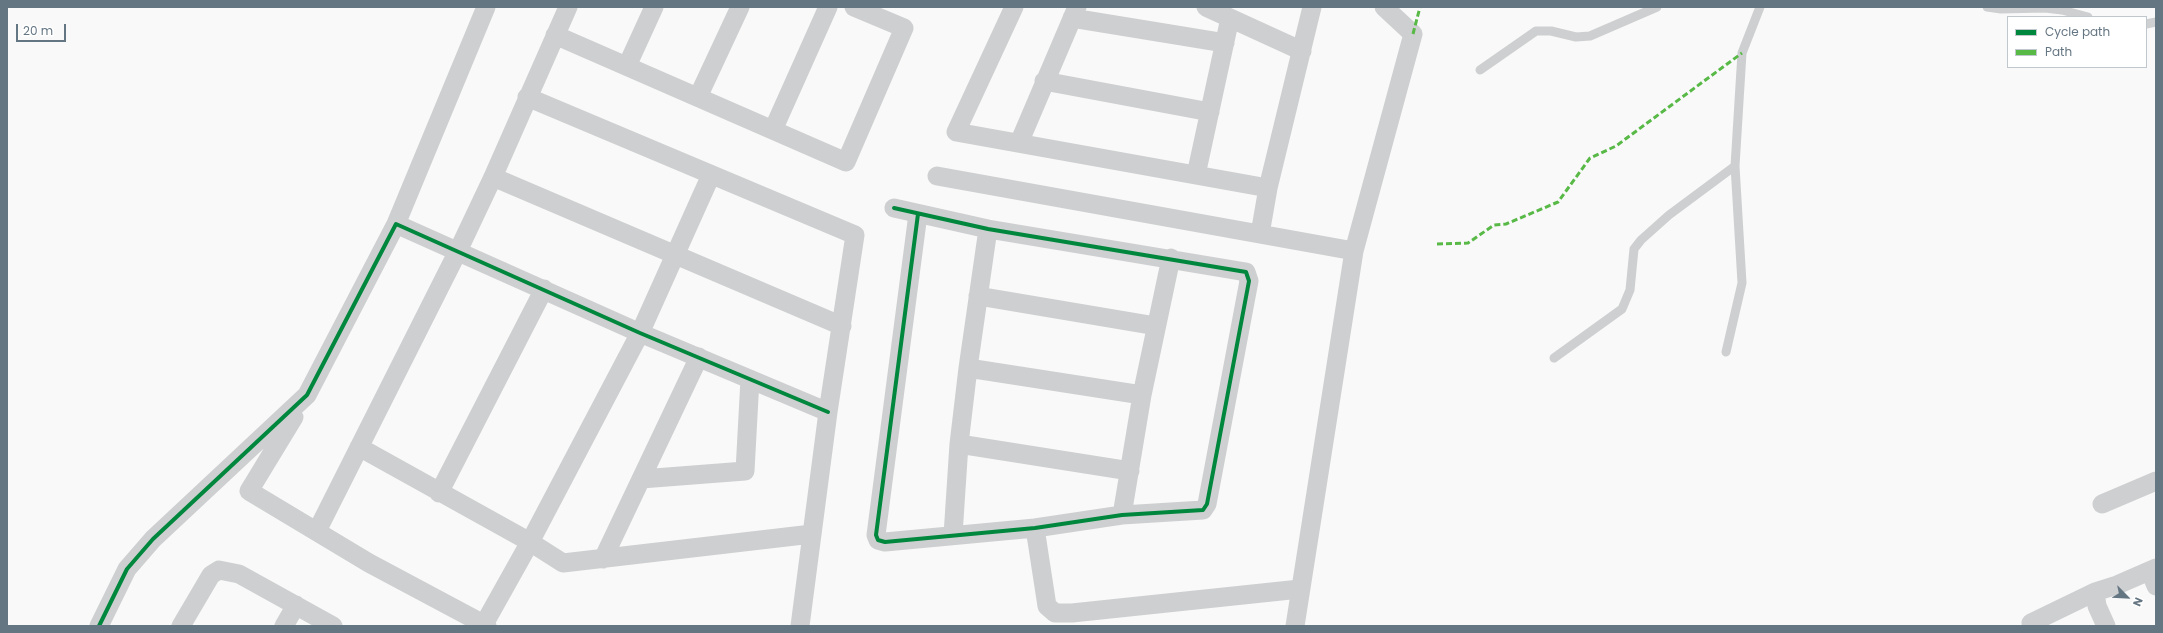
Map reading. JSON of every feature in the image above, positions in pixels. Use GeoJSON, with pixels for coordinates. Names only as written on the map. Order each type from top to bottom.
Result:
{"type":"FeatureCollection","features":[{"type":"Feature","properties":{"kind":"street"},"geometry":{"type":"LineString","coordinates":[[486,7],[396,224],[307,395],[249,491],[369,562],[485,625],[640,333],[711,175]]}},
{"type":"Feature","properties":{"kind":"street"},"geometry":{"type":"LineString","coordinates":[[316,531],[458,251],[493,177],[527,96],[568,7]]}},
{"type":"Feature","properties":{"kind":"street"},"geometry":{"type":"LineString","coordinates":[[627,66],[654,7]]}},
{"type":"Feature","properties":{"kind":"street"},"geometry":{"type":"LineString","coordinates":[[698,97],[740,7]]}},
{"type":"Feature","properties":{"kind":"street"},"geometry":{"type":"LineString","coordinates":[[773,130],[828,7]]}},
{"type":"Feature","properties":{"kind":"street"},"geometry":{"type":"LineString","coordinates":[[555,35],[846,162],[904,28],[854,7]]}},
{"type":"Feature","properties":{"kind":"street"},"geometry":{"type":"LineString","coordinates":[[1014,7],[956,132],[1268,188]]}},
{"type":"Feature","properties":{"kind":"street"},"geometry":{"type":"LineString","coordinates":[[1206,7],[1302,51]]}},
{"type":"Feature","properties":{"kind":"street"},"geometry":{"type":"LineString","coordinates":[[1260,234],[1268,188],[1312,7]]}},
{"type":"Feature","properties":{"kind":"street"},"geometry":{"type":"LineString","coordinates":[[1295,626],[1354,251],[1413,34],[1384,7]]}},
{"type":"Feature","properties":{"kind":"street"},"geometry":{"type":"LineString","coordinates":[[1019,143],[1074,13],[1225,43]]}},
{"type":"Feature","properties":{"kind":"street"},"geometry":{"type":"LineString","coordinates":[[1196,175],[1230,18]]}},
{"type":"Feature","properties":{"kind":"street"},"geometry":{"type":"LineString","coordinates":[[1044,81],[1210,112]]}},
{"type":"Feature","properties":{"kind":"street"},"geometry":{"type":"LineString","coordinates":[[527,96],[855,235],[828,412],[800,626]]}},
{"type":"Feature","properties":{"kind":"street"},"geometry":{"type":"LineString","coordinates":[[937,176],[1354,251]]}},
{"type":"Feature","properties":{"kind":"street"},"geometry":{"type":"LineString","coordinates":[[493,177],[842,326]]}},
{"type":"Feature","properties":{"kind":"street"},"geometry":{"type":"LineString","coordinates":[[894,208],[988,229],[1171,258],[1246,272],[1249,281],[1244,312],[1207,504],[1203,510],[1122,515],[1035,528],[885,542],[878,540],[876,535],[918,214]]}},
{"type":"Feature","properties":{"kind":"street"},"geometry":{"type":"LineString","coordinates":[[396,224],[640,333],[828,412]]}},
{"type":"Feature","properties":{"kind":"street"},"geometry":{"type":"LineString","coordinates":[[953,535],[959,444],[968,368],[988,229]]}},
{"type":"Feature","properties":{"kind":"street"},"geometry":{"type":"LineString","coordinates":[[1122,515],[1142,395],[1171,258]]}},
{"type":"Feature","properties":{"kind":"street"},"geometry":{"type":"LineString","coordinates":[[438,493],[544,289]]}},
{"type":"Feature","properties":{"kind":"street"},"geometry":{"type":"LineString","coordinates":[[978,296],[1156,326]]}},
{"type":"Feature","properties":{"kind":"street"},"geometry":{"type":"LineString","coordinates":[[603,559],[700,358]]}},
{"type":"Feature","properties":{"kind":"street"},"geometry":{"type":"LineString","coordinates":[[968,368],[1142,395]]}},
{"type":"Feature","properties":{"kind":"street"},"geometry":{"type":"LineString","coordinates":[[641,479],[745,471],[750,379]]}},
{"type":"Feature","properties":{"kind":"street"},"geometry":{"type":"LineString","coordinates":[[99,626],[127,568],[153,539],[307,395]]}},
{"type":"Feature","properties":{"kind":"street"},"geometry":{"type":"LineString","coordinates":[[959,444],[1130,471]]}},
{"type":"Feature","properties":{"kind":"street"},"geometry":{"type":"LineString","coordinates":[[359,447],[438,493],[530,542],[563,563],[812,534]]}},
{"type":"Feature","properties":{"kind":"street"},"geometry":{"type":"LineString","coordinates":[[2102,504],[2156,481]]}},
{"type":"Feature","properties":{"kind":"street"},"geometry":{"type":"LineString","coordinates":[[1035,528],[1047,606],[1054,613],[1072,613],[1300,589]]}},
{"type":"Feature","properties":{"kind":"street"},"geometry":{"type":"LineString","coordinates":[[181,626],[211,575],[219,570],[239,574],[333,626]]}},
{"type":"Feature","properties":{"kind":"street"},"geometry":{"type":"LineString","coordinates":[[2029,625],[2096,592],[2154,575]]}},
{"type":"Feature","properties":{"kind":"street"},"geometry":{"type":"LineString","coordinates":[[2096,592],[2097,606],[2106,626]]}},
{"type":"Feature","properties":{"kind":"street"},"geometry":{"type":"LineString","coordinates":[[284,626],[296,605]]}},
{"type":"Feature","properties":{"kind":"lane"},"geometry":{"type":"LineString","coordinates":[[1480,70],[1536,31],[1551,31],[1576,37],[1590,36],[1657,7]]}},
{"type":"Feature","properties":{"kind":"lane"},"geometry":{"type":"LineString","coordinates":[[1726,352],[1742,283],[1735,166],[1742,53],[1760,7]]}},
{"type":"Feature","properties":{"kind":"lane"},"geometry":{"type":"LineString","coordinates":[[1987,7],[2001,9],[2045,8],[2062,10],[2084,16]]}},
{"type":"Feature","properties":{"kind":"lane"},"geometry":{"type":"LineString","coordinates":[[1554,358],[1622,310],[1630,290],[1634,249],[1641,240],[1663,220],[1735,166]]}},
{"type":"Feature","properties":{"kind":"marked path"},"geometry":{"type":"LineString","coordinates":[[1413,34],[1420,7]]}},
{"type":"Feature","properties":{"kind":"marked path"},"geometry":{"type":"LineString","coordinates":[[1437,244],[1468,243],[1494,225],[1506,224],[1558,202],[1590,158],[1616,146],[1742,53]]}},
{"type":"Feature","properties":{"kind":"cycle path"},"geometry":{"type":"LineString","coordinates":[[894,208],[988,229],[1246,272],[1249,281],[1207,504],[1203,510],[1122,515],[1035,528],[885,542],[878,540],[876,535],[918,214]]}},
{"type":"Feature","properties":{"kind":"cycle path"},"geometry":{"type":"LineString","coordinates":[[99,626],[127,569],[153,539],[307,395],[396,224],[640,333],[828,412]]}}]}
